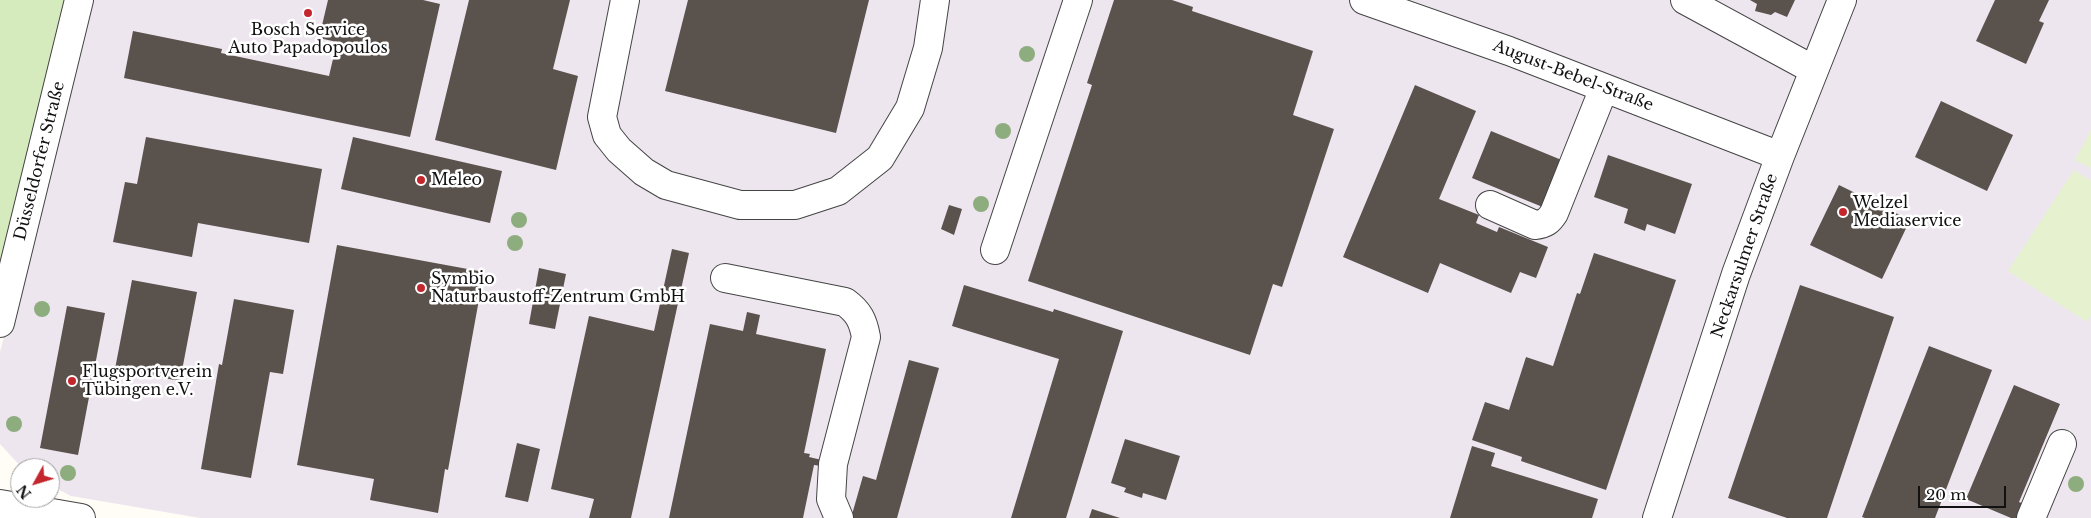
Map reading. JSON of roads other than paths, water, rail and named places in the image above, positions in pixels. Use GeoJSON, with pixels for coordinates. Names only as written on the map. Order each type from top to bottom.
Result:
{"type":"FeatureCollection","features":[{"type":"Feature","properties":{"kind":"street","name":"Düsseldorfer Straße"},"geometry":{"type":"LineString","coordinates":[[0,323],[79,0]]}},
{"type":"Feature","properties":{"kind":"street"},"geometry":{"type":"LineString","coordinates":[[625,0],[602,117],[607,134],[619,150],[644,172],[666,185],[740,205],[795,204],[838,192],[880,158],[910,108],[928,48],[935,0]]}},
{"type":"Feature","properties":{"kind":"street"},"geometry":{"type":"LineString","coordinates":[[995,250],[1078,0]]}},
{"type":"Feature","properties":{"kind":"street","name":"August-Bebel-Straße"},"geometry":{"type":"LineString","coordinates":[[1364,0],[1509,51],[1780,156]]}},
{"type":"Feature","properties":{"kind":"street"},"geometry":{"type":"LineString","coordinates":[[1686,0],[1814,70]]}},
{"type":"Feature","properties":{"kind":"street","name":"Neckarsulmer Straße"},"geometry":{"type":"LineString","coordinates":[[1660,517],[1736,274],[1780,156],[1842,0]]}},
{"type":"Feature","properties":{"kind":"street"},"geometry":{"type":"LineString","coordinates":[[1490,204],[1536,225],[1542,225],[1550,220],[1604,88]]}},
{"type":"Feature","properties":{"kind":"street"},"geometry":{"type":"LineString","coordinates":[[725,278],[845,302],[855,309],[863,321],[866,338],[833,464],[832,499],[839,518]]}},
{"type":"Feature","properties":{"kind":"street"},"geometry":{"type":"LineString","coordinates":[[2031,518],[2062,444]]}},
{"type":"Feature","properties":{"kind":"street"},"geometry":{"type":"LineString","coordinates":[[0,504],[81,518]]}},
{"type":"Feature","properties":{"kind":"place","name":"Bosch Service Auto Papadopoulos"},"geometry":{"type":"Point","coordinates":[308,13]}},
{"type":"Feature","properties":{"kind":"place","name":"Meleo"},"geometry":{"type":"Point","coordinates":[421,180]}},
{"type":"Feature","properties":{"kind":"place","name":"Welzel Mediaservice"},"geometry":{"type":"Point","coordinates":[1843,212]}},
{"type":"Feature","properties":{"kind":"place","name":"Symbio Naturbaustoff-Zentrum GmbH"},"geometry":{"type":"Point","coordinates":[421,288]}},
{"type":"Feature","properties":{"kind":"place","name":"Flugsportverein Tübingen e.V."},"geometry":{"type":"Point","coordinates":[72,381]}}]}
